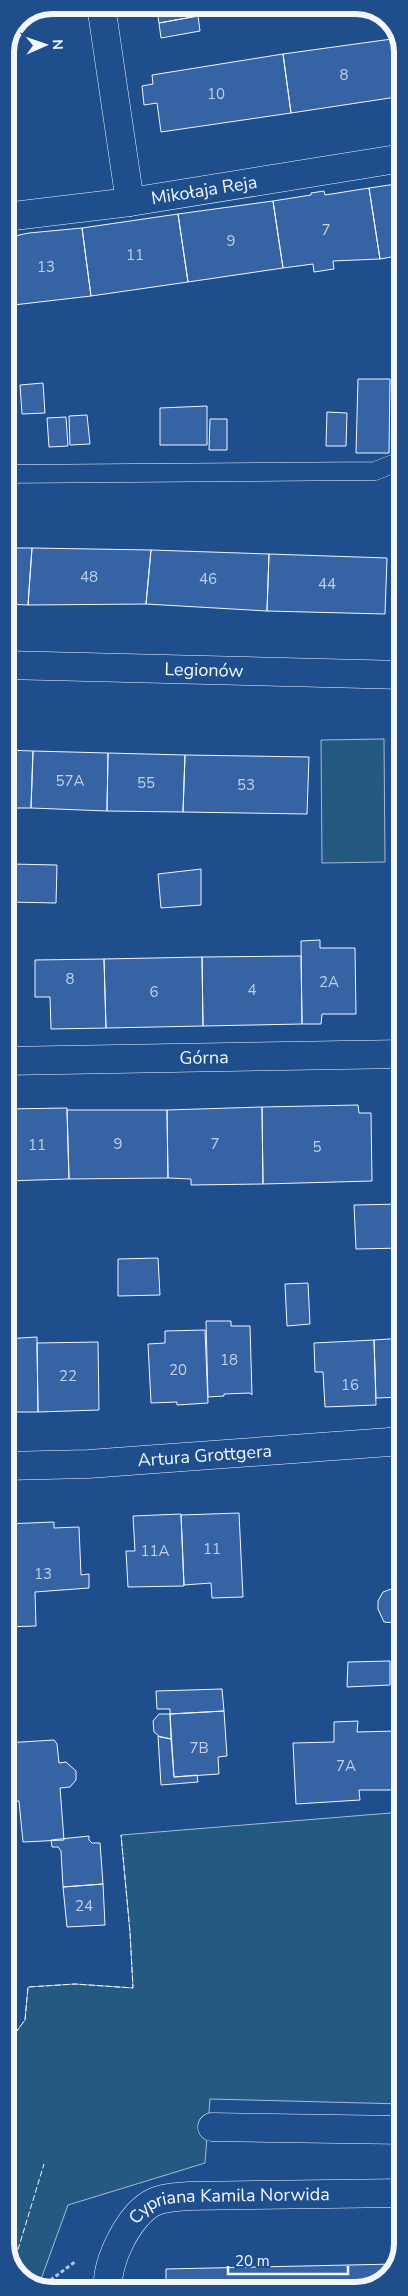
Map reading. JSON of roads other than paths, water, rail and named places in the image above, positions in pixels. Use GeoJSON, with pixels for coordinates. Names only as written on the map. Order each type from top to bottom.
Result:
{"type":"FeatureCollection","features":[{"type":"Feature","properties":{"kind":"street"},"geometry":{"type":"LineString","coordinates":[[102,14],[130,202]]}},
{"type":"Feature","properties":{"kind":"street","name":"Mikołaja Reja"},"geometry":{"type":"LineString","coordinates":[[14,216],[130,202],[394,159]]}},
{"type":"Feature","properties":{"kind":"street","name":"Legionów"},"geometry":{"type":"LineString","coordinates":[[14,665],[394,675]]}},
{"type":"Feature","properties":{"kind":"street","name":"Górna"},"geometry":{"type":"LineString","coordinates":[[14,1062],[394,1054]]}},
{"type":"Feature","properties":{"kind":"street","name":"Artura Grottgera"},"geometry":{"type":"LineString","coordinates":[[14,1466],[88,1464],[394,1442]]}},
{"type":"Feature","properties":{"kind":"street"},"geometry":{"type":"LineString","coordinates":[[212,2127],[394,2130]]}},
{"type":"Feature","properties":{"kind":"street","name":"Cypriana Kamila Norwida"},"geometry":{"type":"LineString","coordinates":[[110,2282],[116,2249],[141,2209],[156,2200],[188,2196],[394,2193]]}},
{"type":"Feature","properties":{"kind":"lane"},"geometry":{"type":"LineString","coordinates":[[14,474],[375,471],[394,464]]}}]}
